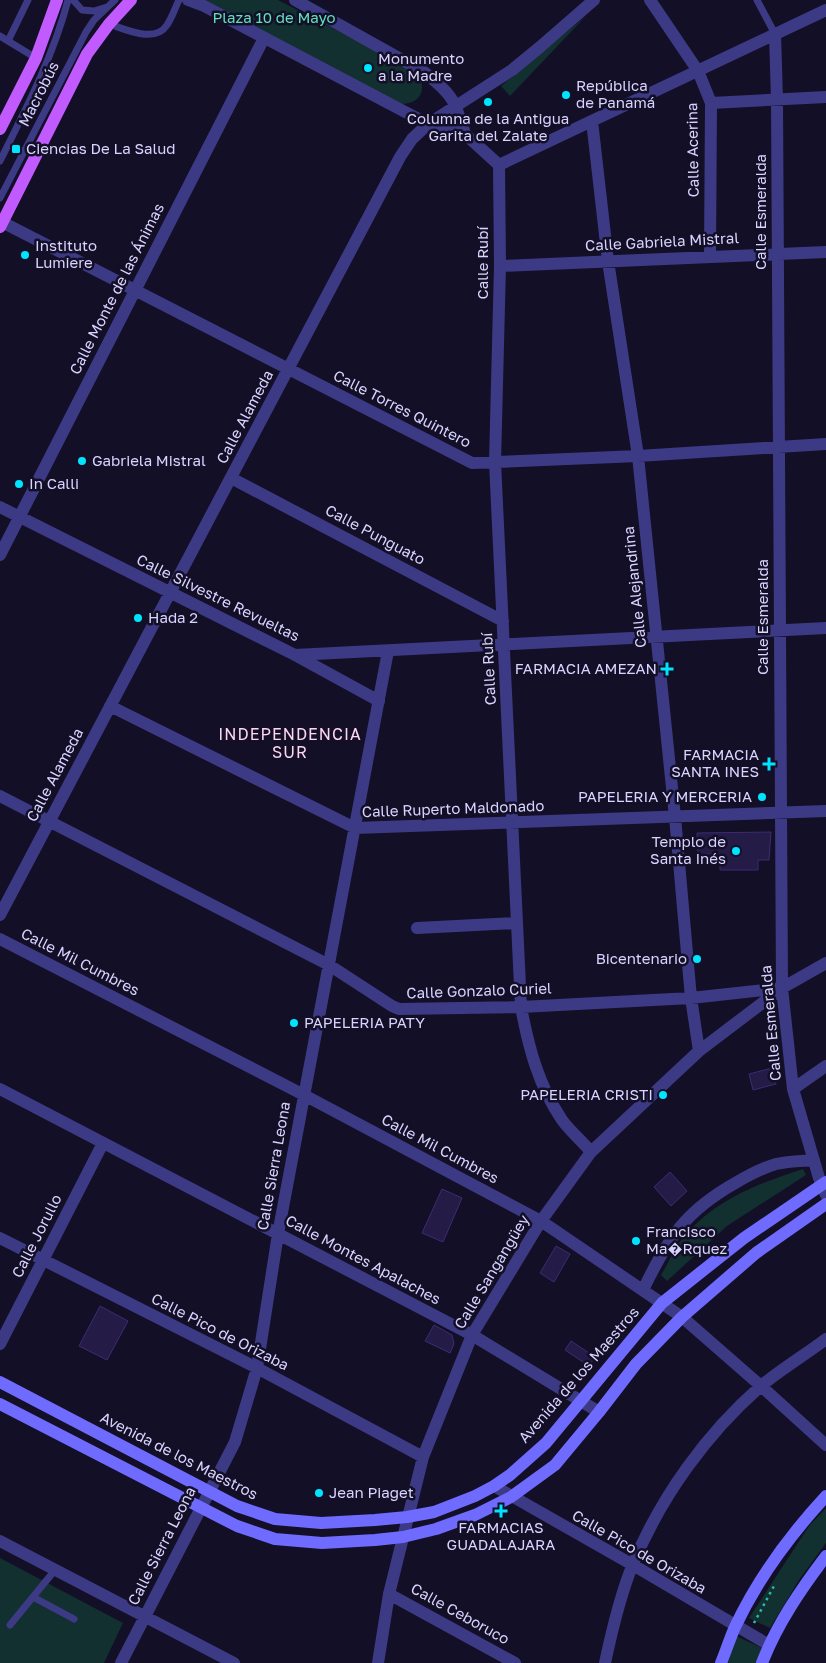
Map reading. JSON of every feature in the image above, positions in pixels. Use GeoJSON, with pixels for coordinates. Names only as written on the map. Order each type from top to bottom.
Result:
{"type":"FeatureCollection","features":[{"type":"Feature","properties":{"kind":"main road"},"geometry":{"type":"LineString","coordinates":[[0,128],[36,58],[57,0]]}},
{"type":"Feature","properties":{"kind":"main road"},"geometry":{"type":"LineString","coordinates":[[1,224],[87,54],[108,24],[114,6],[130,0]]}},
{"type":"Feature","properties":{"kind":"street"},"geometry":{"type":"LineString","coordinates":[[114,6],[137,0]]}},
{"type":"Feature","properties":{"kind":"street"},"geometry":{"type":"LineString","coordinates":[[188,0],[204,6],[428,124],[465,134],[499,165],[826,10]]}},
{"type":"Feature","properties":{"kind":"street"},"geometry":{"type":"LineString","coordinates":[[295,0],[424,72],[444,87],[456,104],[465,134]]}},
{"type":"Feature","properties":{"kind":"street","name":"Calle Alameda"},"geometry":{"type":"LineString","coordinates":[[0,915],[400,157],[412,139],[428,124],[456,104],[512,70],[594,0]]}},
{"type":"Feature","properties":{"kind":"street","name":"Calle Acerina"},"geometry":{"type":"LineString","coordinates":[[650,0],[698,70],[712,104],[710,256]]}},
{"type":"Feature","properties":{"kind":"street","name":"Calle Esmeralda"},"geometry":{"type":"LineString","coordinates":[[775,34],[777,100],[782,988],[793,1089],[814,1160],[825,1187]]}},
{"type":"Feature","properties":{"kind":"street","name":"Calle Monte de las Ánimas"},"geometry":{"type":"LineString","coordinates":[[0,555],[264,38]]}},
{"type":"Feature","properties":{"kind":"street"},"geometry":{"type":"LineString","coordinates":[[712,104],[826,97]]}},
{"type":"Feature","properties":{"kind":"street","name":"Calle Alejandrina"},"geometry":{"type":"LineString","coordinates":[[592,121],[608,261],[638,456],[675,817],[691,998],[699,1051]]}},
{"type":"Feature","properties":{"kind":"street","name":"Calle Rubí"},"geometry":{"type":"LineString","coordinates":[[499,165],[500,266],[495,462],[521,1007],[528,1047],[541,1084],[563,1121],[591,1152]]}},
{"type":"Feature","properties":{"kind":"street","name":"Calle Torres Quintero"},"geometry":{"type":"LineString","coordinates":[[1,224],[472,463],[638,456],[826,444]]}},
{"type":"Feature","properties":{"kind":"street","name":"Calle Gabriela Mistral"},"geometry":{"type":"LineString","coordinates":[[500,266],[826,252]]}},
{"type":"Feature","properties":{"kind":"street","name":"Calle Punguato"},"geometry":{"type":"LineString","coordinates":[[231,478],[503,621]]}},
{"type":"Feature","properties":{"kind":"street","name":"Calle Silvestre Revueltas"},"geometry":{"type":"LineString","coordinates":[[0,507],[295,655],[826,628]]}},
{"type":"Feature","properties":{"kind":"street","name":"Calle Sierra Leona"},"geometry":{"type":"LineString","coordinates":[[121,1663],[235,1442],[257,1368],[278,1234],[388,651]]}},
{"type":"Feature","properties":{"kind":"street"},"geometry":{"type":"LineString","coordinates":[[295,655],[379,701]]}},
{"type":"Feature","properties":{"kind":"street","name":"Calle Ruperto Maldonado"},"geometry":{"type":"LineString","coordinates":[[110,706],[354,828],[826,811]]}},
{"type":"Feature","properties":{"kind":"street","name":"Calle Gonzalo Curiel"},"geometry":{"type":"LineString","coordinates":[[0,796],[329,965],[399,1009],[521,1007],[691,998],[782,988],[826,963]]}},
{"type":"Feature","properties":{"kind":"street"},"geometry":{"type":"LineString","coordinates":[[417,928],[517,924]]}},
{"type":"Feature","properties":{"kind":"street","name":"Calle Mil Cumbres"},"geometry":{"type":"LineString","coordinates":[[0,939],[304,1095],[541,1221],[682,1317],[762,1386],[826,1446]]}},
{"type":"Feature","properties":{"kind":"street","name":"Calle Sangangüey"},"geometry":{"type":"LineString","coordinates":[[378,1663],[389,1594],[423,1456],[472,1335],[541,1221],[591,1152],[699,1051],[782,988]]}},
{"type":"Feature","properties":{"kind":"street"},"geometry":{"type":"LineString","coordinates":[[793,1089],[826,1066]]}},
{"type":"Feature","properties":{"kind":"street","name":"Calle Montes Apalaches"},"geometry":{"type":"LineString","coordinates":[[0,1089],[472,1335],[599,1412]]}},
{"type":"Feature","properties":{"kind":"street","name":"Calle Jorullo"},"geometry":{"type":"LineString","coordinates":[[0,1344],[103,1143]]}},
{"type":"Feature","properties":{"kind":"street","name":"Avenida de los Maestros"},"geometry":{"type":"LineString","coordinates":[[643,1290],[666,1244],[683,1223],[703,1204],[750,1175],[776,1164],[814,1160]]}},
{"type":"Feature","properties":{"kind":"street","name":"Avenida de los Maestros"},"geometry":{"type":"LineString","coordinates":[[0,1382],[237,1506],[275,1519],[321,1523],[408,1518],[434,1512],[475,1496],[510,1475],[546,1443],[662,1304],[744,1238],[825,1187]]}},
{"type":"Feature","properties":{"kind":"street"},"geometry":{"type":"LineString","coordinates":[[0,1404],[237,1526],[276,1538],[322,1543],[403,1537],[436,1529],[475,1515],[511,1497],[555,1465],[636,1364],[682,1317],[756,1253],[826,1204]]}},
{"type":"Feature","properties":{"kind":"street","name":"Calle Pico de Orizaba"},"geometry":{"type":"LineString","coordinates":[[0,1238],[257,1368],[423,1456]]}},
{"type":"Feature","properties":{"kind":"street"},"geometry":{"type":"LineString","coordinates":[[605,1663],[610,1638],[633,1565],[665,1499],[721,1426],[762,1386],[826,1339]]}},
{"type":"Feature","properties":{"kind":"street","name":"Calle Pico de Orizaba"},"geometry":{"type":"LineString","coordinates":[[494,1486],[769,1645]]}},
{"type":"Feature","properties":{"kind":"street"},"geometry":{"type":"LineString","coordinates":[[721,1663],[735,1627],[785,1545],[826,1496]]}},
{"type":"Feature","properties":{"kind":"street"},"geometry":{"type":"LineString","coordinates":[[0,1541],[234,1663]]}},
{"type":"Feature","properties":{"kind":"street"},"geometry":{"type":"LineString","coordinates":[[762,1663],[769,1645],[791,1606],[826,1556]]}},
{"type":"Feature","properties":{"kind":"street","name":"Calle Ceboruco"},"geometry":{"type":"LineString","coordinates":[[389,1594],[515,1663]]}},
{"type":"Feature","properties":{"kind":"street"},"geometry":{"type":"LineString","coordinates":[[487,1663],[490,1649]]}},
{"type":"Feature","properties":{"kind":"lane"},"geometry":{"type":"LineString","coordinates":[[8,41],[28,0]]}},
{"type":"Feature","properties":{"kind":"lane","name":"Macrobús"},"geometry":{"type":"LineString","coordinates":[[0,162],[21,121],[57,39],[68,0]]}},
{"type":"Feature","properties":{"kind":"lane"},"geometry":{"type":"LineString","coordinates":[[73,0],[82,10],[94,11],[114,6]]}},
{"type":"Feature","properties":{"kind":"lane"},"geometry":{"type":"LineString","coordinates":[[108,24],[146,34],[161,32],[167,26],[179,0]]}},
{"type":"Feature","properties":{"kind":"lane"},"geometry":{"type":"LineString","coordinates":[[757,0],[775,34]]}},
{"type":"Feature","properties":{"kind":"lane","name":"Macrobús"},"geometry":{"type":"LineString","coordinates":[[0,198],[86,32],[94,20],[114,6]]}},
{"type":"Feature","properties":{"kind":"lane"},"geometry":{"type":"LineString","coordinates":[[0,36],[36,58]]}},
{"type":"Feature","properties":{"kind":"lane"},"geometry":{"type":"LineString","coordinates":[[10,1625],[55,1570]]}},
{"type":"Feature","properties":{"kind":"lane"},"geometry":{"type":"LineString","coordinates":[[33,1597],[74,1619]]}},
{"type":"Feature","properties":{"kind":"path"},"geometry":{"type":"LineString","coordinates":[[748,1634],[778,1580]]}},
{"type":"Feature","properties":{"kind":"green space","name":"Plaza 10 de Mayo"},"geometry":{"type":"Polygon","coordinates":[[[200,0],[278,0],[415,71],[421,82],[421,93],[415,101],[402,104],[200,0]]]}},
{"type":"Feature","properties":{"kind":"green space"},"geometry":{"type":"Polygon","coordinates":[[[586,16],[510,96],[501,86],[586,16]]]}},
{"type":"Feature","properties":{"kind":"green space"},"geometry":{"type":"Polygon","coordinates":[[[803,1169],[806,1175],[727,1226],[667,1281],[661,1275],[682,1239],[694,1225],[708,1214],[753,1187],[803,1169]]]}},
{"type":"Feature","properties":{"kind":"green space"},"geometry":{"type":"Polygon","coordinates":[[[826,1508],[826,1543],[799,1580],[770,1628],[749,1618],[809,1526],[826,1508]]]}},
{"type":"Feature","properties":{"kind":"green space"},"geometry":{"type":"Polygon","coordinates":[[[0,1558],[123,1623],[104,1663],[0,1663],[0,1558]]]}},
{"type":"Feature","properties":{"kind":"green space"},"geometry":{"type":"Polygon","coordinates":[[[736,1636],[762,1648],[756,1663],[728,1663],[736,1636]]]}},
{"type":"Feature","properties":{"kind":"building","name":"Templo de Santa Inés"},"geometry":{"type":"Polygon","coordinates":[[[771,832],[769,860],[758,860],[758,870],[720,870],[720,854],[698,854],[697,833],[771,832]]]}},
{"type":"Feature","properties":{"kind":"building"},"geometry":{"type":"Polygon","coordinates":[[[772,1068],[776,1084],[753,1090],[749,1074],[772,1068]]]}},
{"type":"Feature","properties":{"kind":"building"},"geometry":{"type":"Polygon","coordinates":[[[670,1172],[687,1191],[671,1206],[654,1187],[670,1172]]]}},
{"type":"Feature","properties":{"kind":"building"},"geometry":{"type":"Polygon","coordinates":[[[442,1189],[462,1198],[443,1242],[422,1233],[442,1189]]]}},
{"type":"Feature","properties":{"kind":"building"},"geometry":{"type":"Polygon","coordinates":[[[556,1246],[570,1254],[554,1282],[540,1273],[556,1246]]]}},
{"type":"Feature","properties":{"kind":"building"},"geometry":{"type":"Polygon","coordinates":[[[100,1306],[128,1321],[107,1360],[79,1346],[100,1306]]]}},
{"type":"Feature","properties":{"kind":"building"},"geometry":{"type":"Polygon","coordinates":[[[434,1325],[452,1335],[454,1344],[450,1353],[425,1341],[434,1325]]]}},
{"type":"Feature","properties":{"kind":"building"},"geometry":{"type":"Polygon","coordinates":[[[571,1341],[595,1357],[589,1366],[565,1350],[571,1341]]]}},
{"type":"Feature","properties":{"kind":"place","name":"Monumento a la Madre"},"geometry":{"type":"Point","coordinates":[368,68]}},
{"type":"Feature","properties":{"kind":"place","name":"República de Panamá"},"geometry":{"type":"Point","coordinates":[566,95]}},
{"type":"Feature","properties":{"kind":"place","name":"Columna de la Antigua Garita del Zalate"},"geometry":{"type":"Point","coordinates":[488,102]}},
{"type":"Feature","properties":{"kind":"place","name":"Ciencias De La Salud"},"geometry":{"type":"Point","coordinates":[16,149]}},
{"type":"Feature","properties":{"kind":"place","name":"Instituto Lumiere"},"geometry":{"type":"Point","coordinates":[25,255]}},
{"type":"Feature","properties":{"kind":"place","name":"Gabriela Mistral"},"geometry":{"type":"Point","coordinates":[82,461]}},
{"type":"Feature","properties":{"kind":"place","name":"In Calli"},"geometry":{"type":"Point","coordinates":[19,484]}},
{"type":"Feature","properties":{"kind":"place","name":"Hada 2"},"geometry":{"type":"Point","coordinates":[138,618]}},
{"type":"Feature","properties":{"kind":"place","name":"FARMACIA AMEZAN"},"geometry":{"type":"Point","coordinates":[667,669]}},
{"type":"Feature","properties":{"kind":"place","name":"FARMACIA SANTA INES"},"geometry":{"type":"Point","coordinates":[769,764]}},
{"type":"Feature","properties":{"kind":"place","name":"PAPELERIA Y MERCERIA"},"geometry":{"type":"Point","coordinates":[762,797]}},
{"type":"Feature","properties":{"kind":"place","name":"Templo de Santa Inés"},"geometry":{"type":"Point","coordinates":[736,851]}},
{"type":"Feature","properties":{"kind":"place","name":"Bicentenario"},"geometry":{"type":"Point","coordinates":[697,959]}},
{"type":"Feature","properties":{"kind":"place","name":"PAPELERIA PATY"},"geometry":{"type":"Point","coordinates":[294,1023]}},
{"type":"Feature","properties":{"kind":"place","name":"PAPELERIA CRISTI"},"geometry":{"type":"Point","coordinates":[663,1095]}},
{"type":"Feature","properties":{"kind":"place","name":"Francisco Ma�Rquez"},"geometry":{"type":"Point","coordinates":[636,1241]}},
{"type":"Feature","properties":{"kind":"place","name":"Jean Piaget"},"geometry":{"type":"Point","coordinates":[319,1493]}},
{"type":"Feature","properties":{"kind":"place","name":"FARMACIAS GUADALAJARA"},"geometry":{"type":"Point","coordinates":[501,1511]}},
{"type":"Feature","properties":{"kind":"district","name":"INDEPENDENCIA SUR"},"geometry":{"type":"Point","coordinates":[290,743]}}]}
